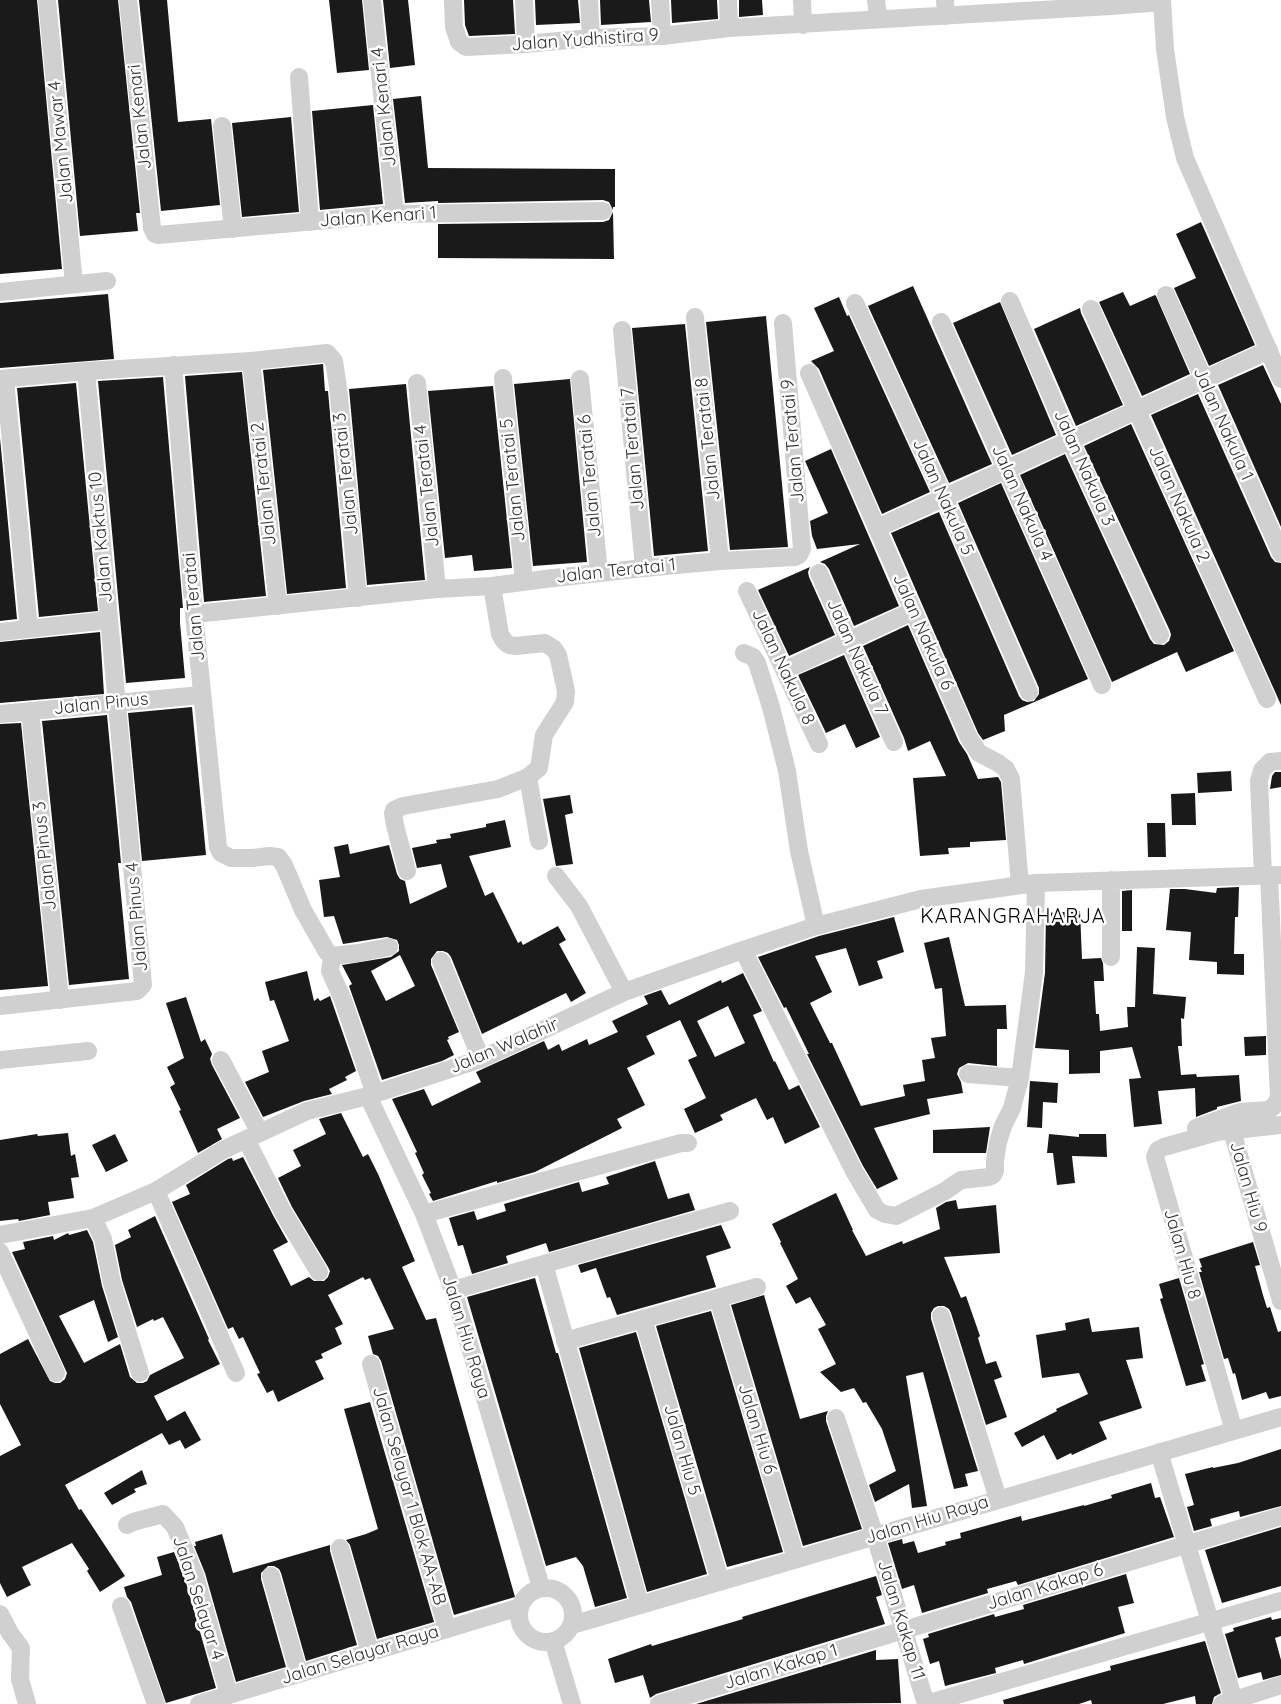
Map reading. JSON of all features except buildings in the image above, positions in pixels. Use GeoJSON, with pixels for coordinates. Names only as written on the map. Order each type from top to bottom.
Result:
{"type":"FeatureCollection","features":[{"type":"Feature","properties":{"kind":"street","name":"Jalan Mawar 4"},"geometry":{"type":"LineString","coordinates":[[47,0],[74,284]]}},
{"type":"Feature","properties":{"kind":"street","name":"Jalan Kenari"},"geometry":{"type":"LineString","coordinates":[[128,0],[152,228],[155,234]]}},
{"type":"Feature","properties":{"kind":"street","name":"Jalan Kenari 4"},"geometry":{"type":"LineString","coordinates":[[372,0],[395,214]]}},
{"type":"Feature","properties":{"kind":"street","name":"Jalan Yudhistira 9"},"geometry":{"type":"LineString","coordinates":[[452,0],[454,27],[459,42],[466,47],[591,38],[662,36],[729,28],[878,18],[946,8],[1162,1]]}},
{"type":"Feature","properties":{"kind":"street"},"geometry":{"type":"LineString","coordinates":[[524,0],[526,44]]}},
{"type":"Feature","properties":{"kind":"street"},"geometry":{"type":"LineString","coordinates":[[589,0],[591,38]]}},
{"type":"Feature","properties":{"kind":"street"},"geometry":{"type":"LineString","coordinates":[[660,0],[662,36]]}},
{"type":"Feature","properties":{"kind":"street"},"geometry":{"type":"LineString","coordinates":[[728,0],[729,28]]}},
{"type":"Feature","properties":{"kind":"street"},"geometry":{"type":"LineString","coordinates":[[802,0],[803,24]]}},
{"type":"Feature","properties":{"kind":"street"},"geometry":{"type":"LineString","coordinates":[[876,0],[878,18]]}},
{"type":"Feature","properties":{"kind":"street"},"geometry":{"type":"LineString","coordinates":[[1162,1],[1164,42],[1175,117],[1185,158],[1281,379]]}},
{"type":"Feature","properties":{"kind":"street"},"geometry":{"type":"LineString","coordinates":[[299,77],[310,222]]}},
{"type":"Feature","properties":{"kind":"street"},"geometry":{"type":"LineString","coordinates":[[222,126],[233,229]]}},
{"type":"Feature","properties":{"kind":"street","name":"Jalan Kenari 1"},"geometry":{"type":"LineString","coordinates":[[155,234],[395,214],[603,211]]}},
{"type":"Feature","properties":{"kind":"street"},"geometry":{"type":"LineString","coordinates":[[0,292],[108,281]]}},
{"type":"Feature","properties":{"kind":"street","name":"Jalan Nakula 1"},"geometry":{"type":"LineString","coordinates":[[1166,295],[1281,553]]}},
{"type":"Feature","properties":{"kind":"street","name":"Jalan Nakula 3"},"geometry":{"type":"LineString","coordinates":[[1010,301],[1070,440],[1160,635]]}},
{"type":"Feature","properties":{"kind":"street","name":"Jalan Nakula 5"},"geometry":{"type":"LineString","coordinates":[[854,303],[944,497],[1029,692]]}},
{"type":"Feature","properties":{"kind":"street","name":"Jalan Nakula 2"},"geometry":{"type":"LineString","coordinates":[[1091,309],[1267,699]]}},
{"type":"Feature","properties":{"kind":"street","name":"Jalan Teratai 8"},"geometry":{"type":"LineString","coordinates":[[696,318],[720,561]]}},
{"type":"Feature","properties":{"kind":"street","name":"Jalan Nakula 4"},"geometry":{"type":"LineString","coordinates":[[941,322],[1102,685]]}},
{"type":"Feature","properties":{"kind":"street","name":"Jalan Teratai 9"},"geometry":{"type":"LineString","coordinates":[[783,323],[802,549],[799,555],[795,557]]}},
{"type":"Feature","properties":{"kind":"street","name":"Jalan Teratai 7"},"geometry":{"type":"LineString","coordinates":[[622,330],[644,568]]}},
{"type":"Feature","properties":{"kind":"street"},"geometry":{"type":"LineString","coordinates":[[877,528],[1268,350]]}},
{"type":"Feature","properties":{"kind":"street","name":"Jalan Teratai 3"},"geometry":{"type":"LineString","coordinates":[[251,361],[327,353],[334,361],[358,598]]}},
{"type":"Feature","properties":{"kind":"street"},"geometry":{"type":"LineString","coordinates":[[29,629],[2,379],[86,371],[251,361]]}},
{"type":"Feature","properties":{"kind":"street","name":"Jalan Teratai 2"},"geometry":{"type":"LineString","coordinates":[[251,361],[278,606]]}},
{"type":"Feature","properties":{"kind":"street","name":"Jalan Teratai"},"geometry":{"type":"LineString","coordinates":[[173,366],[194,614],[218,847],[221,852],[231,858],[278,857],[284,865],[303,910],[327,952],[332,956]]}},
{"type":"Feature","properties":{"kind":"street","name":"Jalan Kaktus 10"},"geometry":{"type":"LineString","coordinates":[[86,371],[117,703]]}},
{"type":"Feature","properties":{"kind":"street","name":"Jalan Nakula 6"},"geometry":{"type":"LineString","coordinates":[[743,950],[854,1171],[877,1210],[885,1214],[900,1215],[961,1180],[984,1178],[993,1175],[1000,1134],[1012,1108],[1020,1078],[1034,972],[1028,884],[1011,778],[1006,769],[979,753],[969,738],[809,373]]}},
{"type":"Feature","properties":{"kind":"street","name":"Jalan Teratai 5"},"geometry":{"type":"LineString","coordinates":[[503,378],[524,581]]}},
{"type":"Feature","properties":{"kind":"street","name":"Jalan Teratai 6"},"geometry":{"type":"LineString","coordinates":[[580,379],[599,573]]}},
{"type":"Feature","properties":{"kind":"street","name":"Jalan Teratai 4"},"geometry":{"type":"LineString","coordinates":[[417,383],[437,589]]}},
{"type":"Feature","properties":{"kind":"street","name":"Jalan Teratai 1"},"geometry":{"type":"LineString","coordinates":[[194,614],[437,589],[492,586],[644,568],[795,557]]}},
{"type":"Feature","properties":{"kind":"street","name":"Jalan Nakula 7"},"geometry":{"type":"LineString","coordinates":[[819,573],[894,742]]}},
{"type":"Feature","properties":{"kind":"street"},"geometry":{"type":"LineString","coordinates":[[407,871],[395,825],[394,810],[403,806],[498,789],[528,777],[539,768],[544,735],[565,702],[566,691],[558,656],[554,649],[545,642],[516,646],[509,645],[504,641],[500,634],[492,586]]}},
{"type":"Feature","properties":{"kind":"street","name":"Jalan Nakula 8"},"geometry":{"type":"LineString","coordinates":[[747,591],[819,744]]}},
{"type":"Feature","properties":{"kind":"street"},"geometry":{"type":"LineString","coordinates":[[785,670],[913,611]]}},
{"type":"Feature","properties":{"kind":"street"},"geometry":{"type":"LineString","coordinates":[[0,632],[109,620]]}},
{"type":"Feature","properties":{"kind":"street"},"geometry":{"type":"LineString","coordinates":[[744,653],[753,657],[757,663],[771,707],[787,771],[799,851],[816,926]]}},
{"type":"Feature","properties":{"kind":"street","name":"Jalan Pinus"},"geometry":{"type":"LineString","coordinates":[[0,714],[202,694]]}},
{"type":"Feature","properties":{"kind":"street","name":"Jalan Pinus 4"},"geometry":{"type":"LineString","coordinates":[[0,1006],[137,991],[143,985],[117,703]]}},
{"type":"Feature","properties":{"kind":"street","name":"Jalan Pinus 3"},"geometry":{"type":"LineString","coordinates":[[30,711],[60,1000]]}},
{"type":"Feature","properties":{"kind":"street"},"geometry":{"type":"LineString","coordinates":[[1186,1141],[1192,1130],[1240,1112],[1269,1110],[1279,1098],[1271,875],[1260,781],[1262,770],[1270,762],[1281,761]]}},
{"type":"Feature","properties":{"kind":"street"},"geometry":{"type":"LineString","coordinates":[[528,777],[539,841]]}},
{"type":"Feature","properties":{"kind":"street","name":"Jalan Walahir"},"geometry":{"type":"LineString","coordinates":[[0,1235],[93,1218],[156,1191],[224,1150],[307,1111],[372,1095],[481,1059],[624,992],[816,926],[921,899],[1028,884],[1271,875]]}},
{"type":"Feature","properties":{"kind":"street"},"geometry":{"type":"LineString","coordinates":[[556,876],[579,906],[624,992]]}},
{"type":"Feature","properties":{"kind":"street"},"geometry":{"type":"LineString","coordinates":[[1111,880],[1111,957]]}},
{"type":"Feature","properties":{"kind":"street"},"geometry":{"type":"LineString","coordinates":[[332,956],[358,954],[389,947]]}},
{"type":"Feature","properties":{"kind":"street","name":"Jalan Hiu Raya"},"geometry":{"type":"LineString","coordinates":[[332,956],[330,971],[343,1000],[372,1095],[424,1214],[453,1290],[541,1588]]}},
{"type":"Feature","properties":{"kind":"street"},"geometry":{"type":"LineString","coordinates":[[441,961],[481,1059]]}},
{"type":"Feature","properties":{"kind":"street"},"geometry":{"type":"LineString","coordinates":[[0,1060],[88,1051]]}},
{"type":"Feature","properties":{"kind":"street"},"geometry":{"type":"LineString","coordinates":[[222,1060],[283,1212],[318,1272]]}},
{"type":"Feature","properties":{"kind":"street"},"geometry":{"type":"LineString","coordinates":[[968,1074],[1020,1078]]}},
{"type":"Feature","properties":{"kind":"street","name":"Jalan Hiu 8"},"geometry":{"type":"LineString","coordinates":[[1234,1430],[1156,1166],[1155,1157],[1158,1150],[1217,1132],[1281,1125]]}},
{"type":"Feature","properties":{"kind":"street","name":"Jalan Hiu 9"},"geometry":{"type":"LineString","coordinates":[[1232,1131],[1281,1301]]}},
{"type":"Feature","properties":{"kind":"street"},"geometry":{"type":"LineString","coordinates":[[424,1214],[671,1146],[688,1143]]}},
{"type":"Feature","properties":{"kind":"street"},"geometry":{"type":"LineString","coordinates":[[156,1191],[236,1373]]}},
{"type":"Feature","properties":{"kind":"street"},"geometry":{"type":"LineString","coordinates":[[453,1290],[730,1211]]}},
{"type":"Feature","properties":{"kind":"street"},"geometry":{"type":"LineString","coordinates":[[93,1218],[103,1239],[112,1282],[140,1373]]}},
{"type":"Feature","properties":{"kind":"street"},"geometry":{"type":"LineString","coordinates":[[0,1252],[56,1373]]}},
{"type":"Feature","properties":{"kind":"street"},"geometry":{"type":"LineString","coordinates":[[544,1264],[640,1605]]}},
{"type":"Feature","properties":{"kind":"street"},"geometry":{"type":"LineString","coordinates":[[566,1341],[757,1287]]}},
{"type":"Feature","properties":{"kind":"street","name":"Jalan Hiu 6"},"geometry":{"type":"LineString","coordinates":[[718,1298],[796,1559]]}},
{"type":"Feature","properties":{"kind":"street"},"geometry":{"type":"LineString","coordinates":[[941,1316],[998,1499]]}},
{"type":"Feature","properties":{"kind":"street","name":"Jalan Hiu 5"},"geometry":{"type":"LineString","coordinates":[[643,1319],[720,1581]]}},
{"type":"Feature","properties":{"kind":"street","name":"Jalan Selayar 1 Blok AA-AB"},"geometry":{"type":"LineString","coordinates":[[371,1364],[447,1629]]}},
{"type":"Feature","properties":{"kind":"street","name":"Jalan Hiu Raya"},"geometry":{"type":"LineString","coordinates":[[572,1625],[1281,1417]]}},
{"type":"Feature","properties":{"kind":"street","name":"Jalan Kakap 11"},"geometry":{"type":"LineString","coordinates":[[836,1418],[875,1536],[926,1704]]}},
{"type":"Feature","properties":{"kind":"street"},"geometry":{"type":"LineString","coordinates":[[1159,1452],[1210,1623],[1230,1703],[1281,1685]]}},
{"type":"Feature","properties":{"kind":"street","name":"Jalan Selayar 4"},"geometry":{"type":"LineString","coordinates":[[127,1526],[133,1522],[164,1514],[175,1526],[195,1576],[229,1695]]}},
{"type":"Feature","properties":{"kind":"street","name":"Jalan Kakap 6"},"geometry":{"type":"LineString","coordinates":[[904,1630],[1281,1516]]}},
{"type":"Feature","properties":{"kind":"street"},"geometry":{"type":"LineString","coordinates":[[340,1548],[370,1652]]}},
{"type":"Feature","properties":{"kind":"street"},"geometry":{"type":"LineString","coordinates":[[272,1576],[299,1674]]}},
{"type":"Feature","properties":{"kind":"street"},"geometry":{"type":"LineString","coordinates":[[541,1588],[555,1589],[567,1597],[573,1610],[572,1625],[565,1635],[553,1641],[534,1640],[521,1626],[520,1606],[528,1594],[541,1588]]}},
{"type":"Feature","properties":{"kind":"street"},"geometry":{"type":"LineString","coordinates":[[926,1704],[1281,1602]]}},
{"type":"Feature","properties":{"kind":"street"},"geometry":{"type":"LineString","coordinates":[[121,1606],[156,1704]]}},
{"type":"Feature","properties":{"kind":"street","name":"Jalan Selayar Raya"},"geometry":{"type":"LineString","coordinates":[[200,1704],[520,1606]]}},
{"type":"Feature","properties":{"kind":"street"},"geometry":{"type":"LineString","coordinates":[[0,1614],[21,1648],[20,1679],[27,1704]]}},
{"type":"Feature","properties":{"kind":"street","name":"Jalan Kakap 1"},"geometry":{"type":"LineString","coordinates":[[659,1704],[904,1630]]}},
{"type":"Feature","properties":{"kind":"street"},"geometry":{"type":"LineString","coordinates":[[553,1641],[572,1704]]}},
{"type":"Feature","properties":{"kind":"district","name":"KARANGRAHARJA"},"geometry":{"type":"Point","coordinates":[1013,917]}}]}
